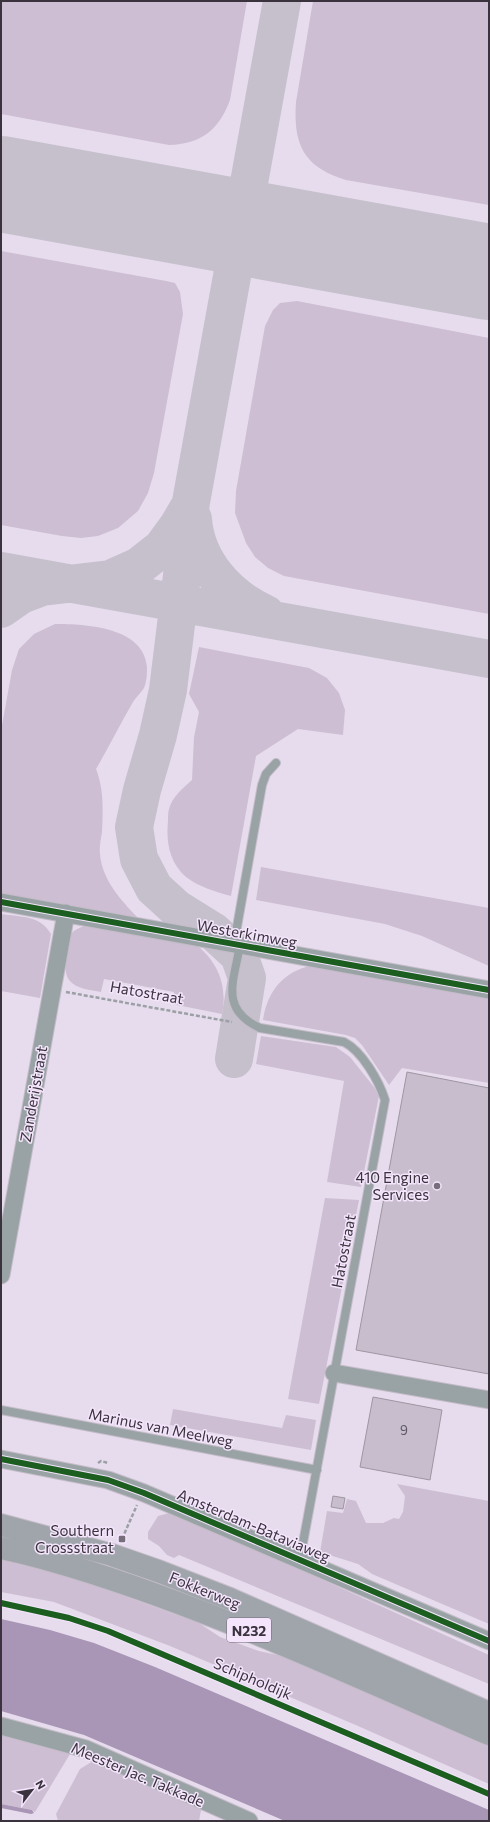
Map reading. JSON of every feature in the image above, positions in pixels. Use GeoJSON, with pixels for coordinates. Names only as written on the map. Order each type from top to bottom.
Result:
{"type":"FeatureCollection","features":[{"type":"Feature","properties":{"kind":"main road","name":"Fokkerweg"},"geometry":{"type":"LineString","coordinates":[[1,1525],[112,1555],[158,1571],[230,1599],[489,1713]]}},
{"type":"Feature","properties":{"kind":"main road","name":"Fokkerweg"},"geometry":{"type":"LineString","coordinates":[[1,1548],[56,1562],[123,1583],[223,1619],[489,1734]]}},
{"type":"Feature","properties":{"kind":"street","name":"Westerkimweg"},"geometry":{"type":"LineString","coordinates":[[1,902],[489,990]]}},
{"type":"Feature","properties":{"kind":"street","name":"Zanderijstraat"},"geometry":{"type":"LineString","coordinates":[[1,1275],[66,913]]}},
{"type":"Feature","properties":{"kind":"street"},"geometry":{"type":"LineString","coordinates":[[334,1373],[489,1400]]}},
{"type":"Feature","properties":{"kind":"street","name":"Amsterdam-Bataviaweg"},"geometry":{"type":"LineString","coordinates":[[1,1459],[108,1480],[144,1492],[489,1641]]}},
{"type":"Feature","properties":{"kind":"street","name":"Meester Jac. Takkade"},"geometry":{"type":"LineString","coordinates":[[1,1726],[86,1749],[249,1821]]}},
{"type":"Feature","properties":{"kind":"lane"},"geometry":{"type":"LineString","coordinates":[[260,1028],[248,1022],[238,1012],[232,1001],[237,944],[262,785],[266,774],[276,763]]}},
{"type":"Feature","properties":{"kind":"lane","name":"Hatostraat"},"geometry":{"type":"LineString","coordinates":[[260,1028],[344,1042],[353,1047],[382,1090],[385,1100],[300,1559]]}},
{"type":"Feature","properties":{"kind":"lane","name":"Marinus van Meelweg"},"geometry":{"type":"LineString","coordinates":[[1,1410],[317,1470]]}},
{"type":"Feature","properties":{"kind":"path"},"geometry":{"type":"LineString","coordinates":[[122,1539],[129,1522]]}},
{"type":"Feature","properties":{"kind":"shaded area"},"geometry":{"type":"Polygon","coordinates":[[[1,1],[247,1],[230,100],[226,111],[214,127],[199,138],[190,142],[169,145],[1,114],[1,1]]]}},
{"type":"Feature","properties":{"kind":"shaded area"},"geometry":{"type":"Polygon","coordinates":[[[313,1],[489,1],[489,205],[346,180],[332,175],[311,161],[299,142],[296,102],[313,1]]]}},
{"type":"Feature","properties":{"kind":"shaded area"},"geometry":{"type":"Polygon","coordinates":[[[1,251],[175,283],[180,292],[183,314],[154,473],[148,493],[138,511],[118,528],[98,536],[81,538],[62,536],[1,525],[1,251]]]}},
{"type":"Feature","properties":{"kind":"shaded area"},"geometry":{"type":"Polygon","coordinates":[[[297,301],[489,338],[489,614],[284,576],[268,568],[255,557],[246,543],[235,513],[236,491],[265,326],[273,310],[280,303],[297,301]]]}},
{"type":"Feature","properties":{"kind":"shaded area"},"geometry":{"type":"Polygon","coordinates":[[[55,624],[97,627],[112,630],[125,636],[136,643],[143,654],[147,667],[144,688],[133,702],[96,769],[99,777],[102,800],[103,816],[100,854],[104,872],[113,889],[138,918],[1,893],[1,731],[12,670],[19,649],[34,634],[55,624]]]}},
{"type":"Feature","properties":{"kind":"shaded area"},"geometry":{"type":"Polygon","coordinates":[[[199,647],[309,668],[327,678],[339,693],[345,710],[343,735],[298,729],[256,756],[231,896],[202,886],[186,877],[180,871],[172,858],[168,844],[168,815],[170,805],[178,793],[192,780],[194,737],[199,712],[189,694],[199,647]]]}},
{"type":"Feature","properties":{"kind":"shaded area"},"geometry":{"type":"Polygon","coordinates":[[[261,867],[489,908],[489,966],[422,936],[385,924],[256,900],[261,867]]]}},
{"type":"Feature","properties":{"kind":"shaded area"},"geometry":{"type":"Polygon","coordinates":[[[1,914],[36,920],[47,928],[51,934],[40,998],[1,991],[1,914]]]}},
{"type":"Feature","properties":{"kind":"shaded area"},"geometry":{"type":"Polygon","coordinates":[[[87,925],[194,943],[209,957],[219,974],[223,993],[222,1014],[172,1004],[174,992],[104,979],[101,992],[84,989],[72,983],[67,976],[65,964],[66,951],[71,934],[76,929],[87,925]]]}},
{"type":"Feature","properties":{"kind":"shaded area"},"geometry":{"type":"Polygon","coordinates":[[[310,966],[489,998],[489,1083],[402,1068],[389,1085],[362,1045],[355,1038],[346,1035],[263,1020],[268,1001],[284,978],[300,969],[310,966]]]}},
{"type":"Feature","properties":{"kind":"shaded area"},"geometry":{"type":"Polygon","coordinates":[[[261,1036],[336,1047],[350,1057],[374,1087],[379,1096],[361,1187],[327,1182],[344,1081],[256,1064],[261,1036]]]}},
{"type":"Feature","properties":{"kind":"shaded area"},"geometry":{"type":"Polygon","coordinates":[[[325,1198],[359,1200],[319,1404],[288,1399],[325,1198]]]}},
{"type":"Feature","properties":{"kind":"shaded area"},"geometry":{"type":"Polygon","coordinates":[[[173,1409],[282,1428],[286,1415],[316,1420],[311,1450],[170,1425],[173,1409]]]}},
{"type":"Feature","properties":{"kind":"shaded area"},"geometry":{"type":"Polygon","coordinates":[[[397,1484],[489,1501],[489,1624],[372,1574],[358,1564],[320,1552],[327,1511],[343,1513],[347,1499],[356,1501],[366,1523],[383,1523],[394,1518],[399,1519],[403,1512],[405,1496],[397,1484]]]}},
{"type":"Feature","properties":{"kind":"shaded area"},"geometry":{"type":"Polygon","coordinates":[[[173,1512],[489,1655],[489,1684],[179,1555],[174,1558],[167,1555],[159,1546],[148,1539],[148,1532],[158,1516],[173,1512]]]}},
{"type":"Feature","properties":{"kind":"shaded area"},"geometry":{"type":"Polygon","coordinates":[[[1,1557],[80,1580],[199,1623],[220,1637],[259,1651],[291,1658],[489,1746],[489,1784],[358,1726],[170,1646],[54,1602],[1,1592],[1,1557]]]}},
{"type":"Feature","properties":{"kind":"shaded area"},"geometry":{"type":"Polygon","coordinates":[[[1,1619],[50,1630],[94,1643],[155,1667],[489,1810],[489,1821],[285,1821],[84,1735],[1,1711],[1,1619]]]}},
{"type":"Feature","properties":{"kind":"shaded area"},"geometry":{"type":"Polygon","coordinates":[[[1,1733],[49,1746],[70,1754],[35,1812],[32,1810],[1,1804],[1,1733]]]}},
{"type":"Feature","properties":{"kind":"shaded area"},"geometry":{"type":"Polygon","coordinates":[[[93,1761],[198,1806],[201,1810],[199,1821],[58,1821],[56,1814],[80,1769],[93,1761]]]}},
{"type":"Feature","properties":{"kind":"shaded area"},"geometry":{"type":"Polygon","coordinates":[[[1,1804],[32,1810],[34,1813],[31,1814],[1,1808],[1,1804]]]}},
{"type":"Feature","properties":{"kind":"building","name":"410 Engine Services"},"geometry":{"type":"Polygon","coordinates":[[[407,1072],[489,1088],[489,1374],[356,1350],[407,1072]]]}},
{"type":"Feature","properties":{"kind":"building"},"geometry":{"type":"Polygon","coordinates":[[[373,1397],[442,1410],[430,1480],[360,1467],[373,1397]]]}},
{"type":"Feature","properties":{"kind":"building"},"geometry":{"type":"Polygon","coordinates":[[[333,1496],[345,1498],[343,1509],[331,1507],[333,1496]]]}},
{"type":"Feature","properties":{"kind":"taxiway"},"geometry":{"type":"LineString","coordinates":[[234,1059],[247,978],[239,955],[214,932],[177,909],[154,888],[139,859],[134,827],[168,690],[191,502],[282,1]]}},
{"type":"Feature","properties":{"kind":"taxiway"},"geometry":{"type":"LineString","coordinates":[[193,218],[212,217],[226,212],[238,203],[247,186]]}},
{"type":"Feature","properties":{"kind":"taxiway"},"geometry":{"type":"LineString","coordinates":[[233,267],[246,246],[267,235],[315,241]]}},
{"type":"Feature","properties":{"kind":"taxiway"},"geometry":{"type":"LineString","coordinates":[[1,609],[21,595],[42,587],[110,579],[139,566],[162,548],[188,509]]}},
{"type":"Feature","properties":{"kind":"taxiway"},"geometry":{"type":"LineString","coordinates":[[193,519],[195,535],[200,550],[216,576],[239,598],[266,614]]}},
{"type":"Feature","properties":{"kind":"taxiway"},"geometry":{"type":"LineString","coordinates":[[1,571],[489,659]]}},
{"type":"Feature","properties":{"kind":"runway"},"geometry":{"type":"LineString","coordinates":[[1,184],[489,272]]}},
{"type":"Feature","properties":{"kind":"cycle path"},"geometry":{"type":"LineString","coordinates":[[1,902],[489,990]]}},
{"type":"Feature","properties":{"kind":"cycle path"},"geometry":{"type":"LineString","coordinates":[[1,1459],[108,1480],[144,1493],[489,1641]]}},
{"type":"Feature","properties":{"kind":"cycle path","name":"Schipholdijk"},"geometry":{"type":"LineString","coordinates":[[1,1603],[69,1618],[108,1631],[489,1794]]}},
{"type":"Feature","properties":{"kind":"place","name":"410 Engine Services"},"geometry":{"type":"Point","coordinates":[437,1186]}},
{"type":"Feature","properties":{"kind":"place","name":"Southern Crossstraat"},"geometry":{"type":"Point","coordinates":[122,1539]}}]}
